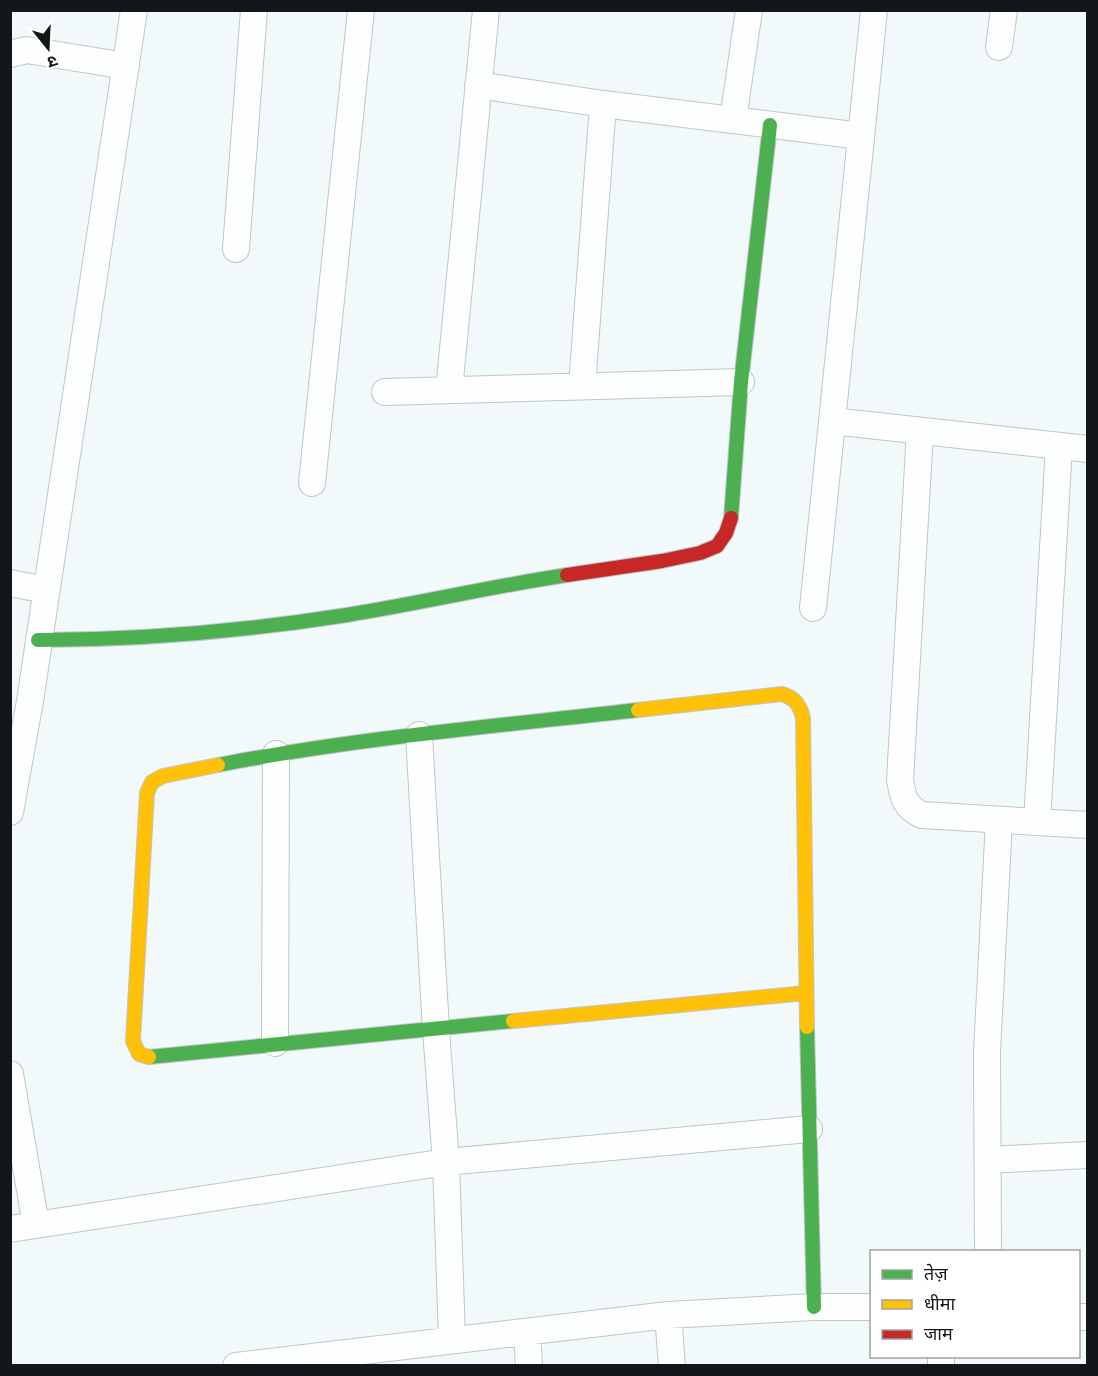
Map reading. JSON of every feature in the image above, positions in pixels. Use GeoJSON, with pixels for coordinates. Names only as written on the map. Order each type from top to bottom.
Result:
{"type":"FeatureCollection","features":[{"type":"Feature","properties":{"kind":"street"},"geometry":{"type":"LineString","coordinates":[[10,812],[20,701],[38,640],[134,10]]}},
{"type":"Feature","properties":{"kind":"street"},"geometry":{"type":"LineString","coordinates":[[236,249],[254,10]]}},
{"type":"Feature","properties":{"kind":"street"},"geometry":{"type":"LineString","coordinates":[[312,483],[362,10]]}},
{"type":"Feature","properties":{"kind":"street"},"geometry":{"type":"LineString","coordinates":[[449,390],[486,10]]}},
{"type":"Feature","properties":{"kind":"street"},"geometry":{"type":"LineString","coordinates":[[733,120],[749,10]]}},
{"type":"Feature","properties":{"kind":"street"},"geometry":{"type":"LineString","coordinates":[[813,608],[874,10]]}},
{"type":"Feature","properties":{"kind":"street"},"geometry":{"type":"LineString","coordinates":[[999,47],[1004,10]]}},
{"type":"Feature","properties":{"kind":"street"},"geometry":{"type":"LineString","coordinates":[[10,54],[27,50],[126,66]]}},
{"type":"Feature","properties":{"kind":"street"},"geometry":{"type":"LineString","coordinates":[[478,85],[603,104],[861,135]]}},
{"type":"Feature","properties":{"kind":"street"},"geometry":{"type":"LineString","coordinates":[[582,386],[603,104]]}},
{"type":"Feature","properties":{"kind":"street"},"geometry":{"type":"LineString","coordinates":[[38,640],[161,637],[307,621],[518,582],[662,561],[700,553],[717,546],[726,533],[731,516],[741,382],[770,125]]}},
{"type":"Feature","properties":{"kind":"street"},"geometry":{"type":"LineString","coordinates":[[385,392],[741,382]]}},
{"type":"Feature","properties":{"kind":"street"},"geometry":{"type":"LineString","coordinates":[[832,422],[1088,449]]}},
{"type":"Feature","properties":{"kind":"street"},"geometry":{"type":"LineString","coordinates":[[920,431],[900,780],[902,794],[910,809],[922,816],[1088,825]]}},
{"type":"Feature","properties":{"kind":"street"},"geometry":{"type":"LineString","coordinates":[[1037,822],[1059,446]]}},
{"type":"Feature","properties":{"kind":"street"},"geometry":{"type":"LineString","coordinates":[[10,583],[46,590]]}},
{"type":"Feature","properties":{"kind":"street"},"geometry":{"type":"LineString","coordinates":[[806,993],[146,1057],[139,1054],[133,1041],[147,793],[152,782],[177,772],[276,754],[419,735],[782,694],[795,698],[803,718],[806,993],[814,1307]]}},
{"type":"Feature","properties":{"kind":"street"},"geometry":{"type":"LineString","coordinates":[[419,735],[436,1030],[447,1162],[452,1339]]}},
{"type":"Feature","properties":{"kind":"street"},"geometry":{"type":"LineString","coordinates":[[275,1043],[276,754]]}},
{"type":"Feature","properties":{"kind":"street"},"geometry":{"type":"LineString","coordinates":[[988,1250],[987,1052],[999,820]]}},
{"type":"Feature","properties":{"kind":"street"},"geometry":{"type":"LineString","coordinates":[[10,1074],[36,1225]]}},
{"type":"Feature","properties":{"kind":"street"},"geometry":{"type":"LineString","coordinates":[[10,1229],[447,1162],[809,1129]]}},
{"type":"Feature","properties":{"kind":"street"},"geometry":{"type":"LineString","coordinates":[[988,1160],[1088,1155]]}},
{"type":"Feature","properties":{"kind":"street"},"geometry":{"type":"LineString","coordinates":[[236,1365],[376,1357],[452,1339],[668,1316],[814,1307],[870,1307]]}},
{"type":"Feature","properties":{"kind":"street"},"geometry":{"type":"LineString","coordinates":[[668,1316],[672,1365]]}},
{"type":"Feature","properties":{"kind":"street"},"geometry":{"type":"LineString","coordinates":[[527,1332],[529,1365]]}},
{"type":"Feature","properties":{"kind":"traffic: fast"},"geometry":{"type":"LineString","coordinates":[[731,518],[741,382],[770,125]]}},
{"type":"Feature","properties":{"kind":"traffic: fast"},"geometry":{"type":"LineString","coordinates":[[38,640],[193,634],[270,626],[375,610],[567,575]]}},
{"type":"Feature","properties":{"kind":"traffic: fast"},"geometry":{"type":"LineString","coordinates":[[218,765],[374,740],[638,710]]}},
{"type":"Feature","properties":{"kind":"traffic: fast"},"geometry":{"type":"LineString","coordinates":[[149,1057],[513,1021]]}},
{"type":"Feature","properties":{"kind":"traffic: fast"},"geometry":{"type":"LineString","coordinates":[[807,1027],[814,1307]]}},
{"type":"Feature","properties":{"kind":"traffic: slow"},"geometry":{"type":"LineString","coordinates":[[638,710],[782,694],[794,700],[800,709],[803,718],[807,1027]]}},
{"type":"Feature","properties":{"kind":"traffic: slow"},"geometry":{"type":"LineString","coordinates":[[149,1057],[139,1054],[133,1041],[147,793],[152,782],[163,776],[218,765]]}},
{"type":"Feature","properties":{"kind":"traffic: slow"},"geometry":{"type":"LineString","coordinates":[[513,1021],[806,993]]}},
{"type":"Feature","properties":{"kind":"traffic: jam"},"geometry":{"type":"LineString","coordinates":[[567,575],[700,553],[717,546],[726,533],[731,518]]}}]}
